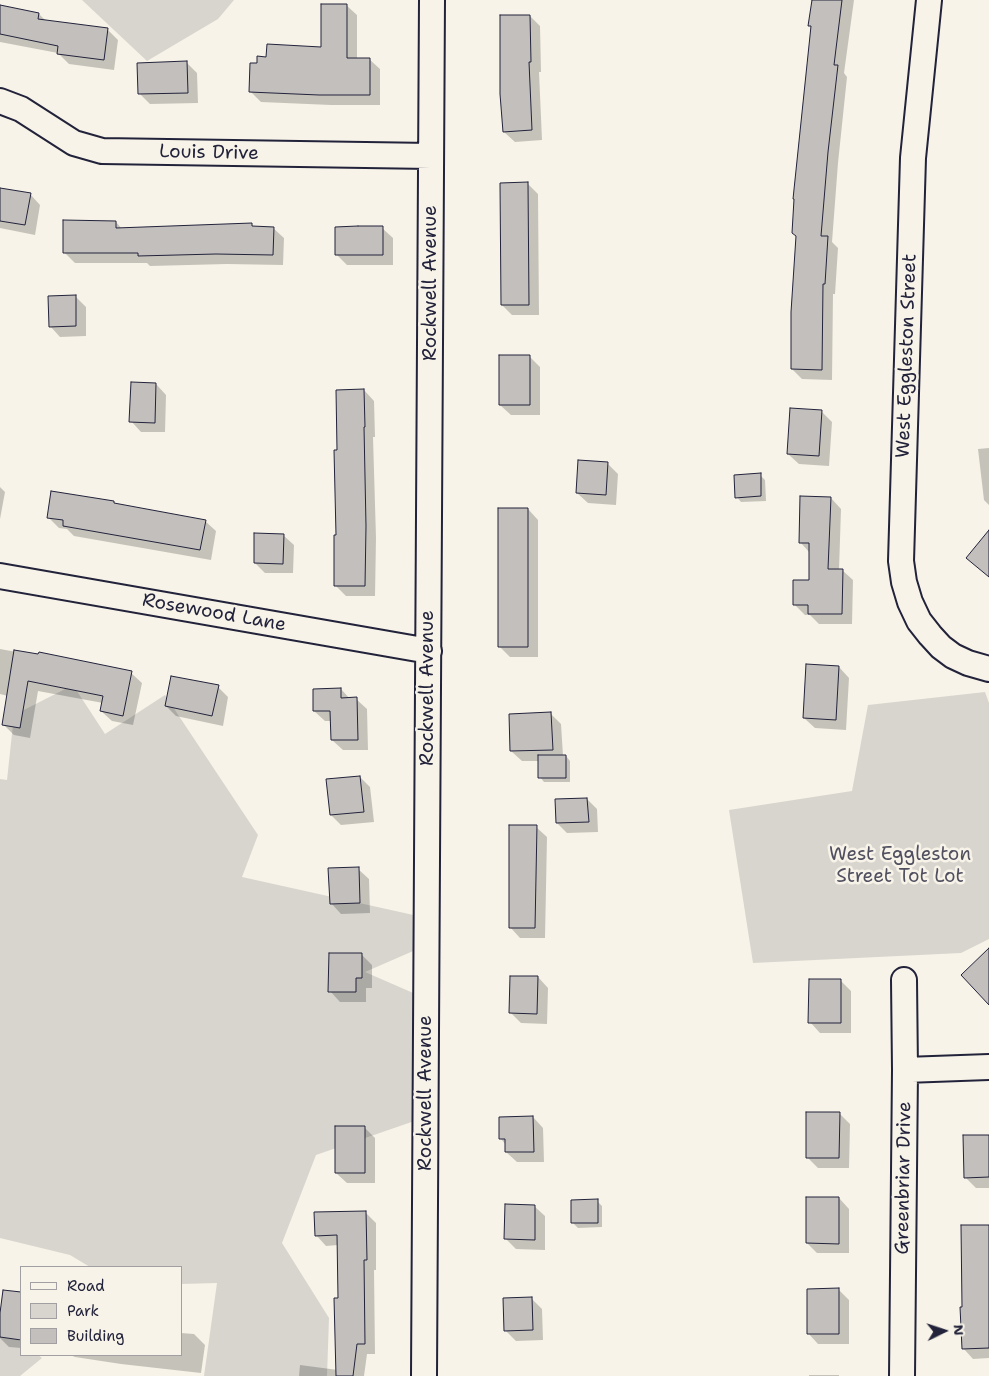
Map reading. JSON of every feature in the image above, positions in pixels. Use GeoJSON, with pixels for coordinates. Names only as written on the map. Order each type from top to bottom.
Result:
{"type":"FeatureCollection","features":[{"type":"Feature","properties":{"kind":"street","name":"Rockwell Avenue"},"geometry":{"type":"LineString","coordinates":[[424,1376],[432,0]]}},
{"type":"Feature","properties":{"kind":"street","name":"West Eggleston Street"},"geometry":{"type":"LineString","coordinates":[[929,0],[913,158],[901,561],[904,582],[910,602],[919,621],[930,635],[941,647],[954,656],[968,663],[989,669]]}},
{"type":"Feature","properties":{"kind":"street","name":"Louis Drive"},"geometry":{"type":"LineString","coordinates":[[0,101],[21,109],[74,143],[102,151],[431,156]]}},
{"type":"Feature","properties":{"kind":"street","name":"Rosewood Lane"},"geometry":{"type":"LineString","coordinates":[[0,576],[429,651]]}},
{"type":"Feature","properties":{"kind":"street","name":"Greenbriar Drive"},"geometry":{"type":"LineString","coordinates":[[902,1376],[904,980]]}},
{"type":"Feature","properties":{"kind":"street"},"geometry":{"type":"LineString","coordinates":[[905,1070],[989,1067]]}},
{"type":"Feature","properties":{"kind":"green space"},"geometry":{"type":"Polygon","coordinates":[[[82,0],[234,0],[218,19],[147,61],[82,0]]]}},
{"type":"Feature","properties":{"kind":"green space"},"geometry":{"type":"Polygon","coordinates":[[[73,685],[105,734],[165,695],[258,835],[242,877],[427,918],[427,945],[365,972],[427,999],[426,1117],[316,1155],[282,1243],[329,1318],[327,1376],[204,1376],[217,1283],[182,1284],[182,1266],[88,1266],[70,1255],[0,1238],[0,779],[7,780],[14,715],[73,685]]]}},
{"type":"Feature","properties":{"kind":"green space","name":"West Eggleston Street Tot Lot"},"geometry":{"type":"Polygon","coordinates":[[[985,692],[989,703],[989,939],[961,953],[753,963],[729,810],[852,791],[868,705],[985,692]]]}},
{"type":"Feature","properties":{"kind":"green space"},"geometry":{"type":"Polygon","coordinates":[[[0,1325],[20,1341],[20,1356],[39,1356],[42,1358],[20,1376],[0,1376],[0,1325]]]}},
{"type":"Feature","properties":{"kind":"building"},"geometry":{"type":"Polygon","coordinates":[[[812,0],[842,0],[834,65],[838,65],[821,236],[828,236],[825,284],[823,284],[822,370],[791,369],[791,312],[796,236],[792,233],[793,199],[811,26],[808,26],[812,0]]]}},
{"type":"Feature","properties":{"kind":"building"},"geometry":{"type":"Polygon","coordinates":[[[321,4],[347,4],[347,58],[370,58],[370,95],[249,92],[250,63],[257,63],[257,56],[266,57],[267,44],[321,47],[321,4]]]}},
{"type":"Feature","properties":{"kind":"building"},"geometry":{"type":"Polygon","coordinates":[[[0,5],[39,13],[38,19],[108,28],[104,60],[57,54],[58,46],[0,34],[0,5]]]}},
{"type":"Feature","properties":{"kind":"building"},"geometry":{"type":"Polygon","coordinates":[[[500,15],[530,15],[531,62],[529,62],[532,130],[503,132],[500,94],[500,15]]]}},
{"type":"Feature","properties":{"kind":"building"},"geometry":{"type":"Polygon","coordinates":[[[187,61],[188,93],[138,94],[137,63],[187,61]]]}},
{"type":"Feature","properties":{"kind":"building"},"geometry":{"type":"Polygon","coordinates":[[[528,182],[529,305],[501,305],[500,183],[528,182]]]}},
{"type":"Feature","properties":{"kind":"building"},"geometry":{"type":"Polygon","coordinates":[[[0,188],[31,193],[25,225],[0,221],[0,188]]]}},
{"type":"Feature","properties":{"kind":"building"},"geometry":{"type":"Polygon","coordinates":[[[63,220],[116,221],[116,228],[252,223],[252,226],[274,227],[273,255],[138,256],[138,253],[63,253],[63,220]]]}},
{"type":"Feature","properties":{"kind":"building"},"geometry":{"type":"Polygon","coordinates":[[[383,226],[383,255],[335,255],[335,227],[383,226]]]}},
{"type":"Feature","properties":{"kind":"building"},"geometry":{"type":"Polygon","coordinates":[[[76,295],[76,326],[49,327],[48,296],[76,295]]]}},
{"type":"Feature","properties":{"kind":"building"},"geometry":{"type":"Polygon","coordinates":[[[499,355],[530,355],[530,405],[499,405],[499,355]]]}},
{"type":"Feature","properties":{"kind":"building"},"geometry":{"type":"Polygon","coordinates":[[[131,382],[156,383],[155,423],[129,422],[131,382]]]}},
{"type":"Feature","properties":{"kind":"building"},"geometry":{"type":"Polygon","coordinates":[[[364,389],[365,586],[334,586],[334,535],[336,535],[334,450],[337,450],[336,390],[364,389]]]}},
{"type":"Feature","properties":{"kind":"building"},"geometry":{"type":"Polygon","coordinates":[[[790,408],[822,410],[819,456],[787,454],[790,408]]]}},
{"type":"Feature","properties":{"kind":"building"},"geometry":{"type":"Polygon","coordinates":[[[578,460],[608,462],[606,495],[576,493],[578,460]]]}},
{"type":"Feature","properties":{"kind":"building"},"geometry":{"type":"Polygon","coordinates":[[[761,473],[761,496],[735,498],[734,475],[761,473]]]}},
{"type":"Feature","properties":{"kind":"building"},"geometry":{"type":"Polygon","coordinates":[[[51,491],[114,501],[114,503],[206,520],[200,550],[63,526],[63,520],[47,518],[51,491]]]}},
{"type":"Feature","properties":{"kind":"building"},"geometry":{"type":"Polygon","coordinates":[[[800,496],[831,497],[828,569],[843,569],[842,614],[808,614],[808,605],[793,605],[793,580],[809,580],[809,543],[799,543],[800,496]]]}},
{"type":"Feature","properties":{"kind":"building"},"geometry":{"type":"Polygon","coordinates":[[[498,508],[528,508],[528,647],[498,647],[498,508]]]}},
{"type":"Feature","properties":{"kind":"building"},"geometry":{"type":"Polygon","coordinates":[[[989,530],[989,577],[966,558],[989,530]]]}},
{"type":"Feature","properties":{"kind":"building"},"geometry":{"type":"Polygon","coordinates":[[[254,533],[284,534],[283,564],[254,563],[254,533]]]}},
{"type":"Feature","properties":{"kind":"building"},"geometry":{"type":"Polygon","coordinates":[[[14,650],[38,654],[39,652],[132,671],[123,716],[100,711],[103,696],[28,681],[20,728],[2,725],[14,650]]]}},
{"type":"Feature","properties":{"kind":"building"},"geometry":{"type":"Polygon","coordinates":[[[806,664],[839,666],[836,720],[803,718],[806,664]]]}},
{"type":"Feature","properties":{"kind":"building"},"geometry":{"type":"Polygon","coordinates":[[[171,676],[219,685],[212,716],[165,706],[171,676]]]}},
{"type":"Feature","properties":{"kind":"building"},"geometry":{"type":"Polygon","coordinates":[[[341,688],[341,698],[357,697],[358,740],[331,740],[330,711],[313,711],[313,689],[341,688]]]}},
{"type":"Feature","properties":{"kind":"building"},"geometry":{"type":"Polygon","coordinates":[[[551,712],[553,750],[510,751],[509,714],[551,712]]]}},
{"type":"Feature","properties":{"kind":"building"},"geometry":{"type":"Polygon","coordinates":[[[538,755],[566,755],[566,778],[538,778],[538,755]]]}},
{"type":"Feature","properties":{"kind":"building"},"geometry":{"type":"Polygon","coordinates":[[[360,776],[364,812],[330,815],[326,779],[360,776]]]}},
{"type":"Feature","properties":{"kind":"building"},"geometry":{"type":"Polygon","coordinates":[[[587,798],[589,822],[556,823],[555,799],[587,798]]]}},
{"type":"Feature","properties":{"kind":"building"},"geometry":{"type":"Polygon","coordinates":[[[509,825],[537,825],[535,928],[509,928],[509,825]]]}},
{"type":"Feature","properties":{"kind":"building"},"geometry":{"type":"Polygon","coordinates":[[[359,867],[360,903],[330,904],[328,868],[359,867]]]}},
{"type":"Feature","properties":{"kind":"building"},"geometry":{"type":"Polygon","coordinates":[[[989,948],[989,1005],[961,975],[989,948]]]}},
{"type":"Feature","properties":{"kind":"building"},"geometry":{"type":"Polygon","coordinates":[[[329,953],[362,953],[362,978],[356,978],[356,992],[328,992],[329,953]]]}},
{"type":"Feature","properties":{"kind":"building"},"geometry":{"type":"Polygon","coordinates":[[[510,976],[538,976],[537,1014],[509,1013],[510,976]]]}},
{"type":"Feature","properties":{"kind":"building"},"geometry":{"type":"Polygon","coordinates":[[[809,979],[841,979],[841,1023],[808,1023],[809,979]]]}},
{"type":"Feature","properties":{"kind":"building"},"geometry":{"type":"Polygon","coordinates":[[[806,1112],[840,1112],[839,1158],[806,1158],[806,1112]]]}},
{"type":"Feature","properties":{"kind":"building"},"geometry":{"type":"Polygon","coordinates":[[[533,1116],[534,1152],[505,1152],[505,1139],[499,1139],[499,1117],[533,1116]]]}},
{"type":"Feature","properties":{"kind":"building"},"geometry":{"type":"Polygon","coordinates":[[[335,1126],[365,1126],[365,1173],[335,1173],[335,1126]]]}},
{"type":"Feature","properties":{"kind":"building"},"geometry":{"type":"Polygon","coordinates":[[[963,1135],[989,1135],[989,1177],[964,1178],[963,1135]]]}},
{"type":"Feature","properties":{"kind":"building"},"geometry":{"type":"Polygon","coordinates":[[[806,1197],[839,1197],[839,1244],[806,1243],[806,1197]]]}},
{"type":"Feature","properties":{"kind":"building"},"geometry":{"type":"Polygon","coordinates":[[[598,1199],[598,1223],[571,1223],[571,1200],[598,1199]]]}},
{"type":"Feature","properties":{"kind":"building"},"geometry":{"type":"Polygon","coordinates":[[[505,1204],[535,1205],[535,1240],[504,1239],[505,1204]]]}},
{"type":"Feature","properties":{"kind":"building"},"geometry":{"type":"Polygon","coordinates":[[[366,1211],[367,1260],[364,1260],[365,1344],[357,1344],[353,1376],[336,1376],[334,1298],[338,1298],[337,1235],[315,1236],[314,1212],[366,1211]]]}},
{"type":"Feature","properties":{"kind":"building"},"geometry":{"type":"Polygon","coordinates":[[[961,1225],[989,1225],[989,1348],[962,1349],[960,1307],[962,1307],[961,1225]]]}},
{"type":"Feature","properties":{"kind":"building"},"geometry":{"type":"Polygon","coordinates":[[[839,1288],[839,1334],[807,1334],[807,1289],[839,1288]]]}},
{"type":"Feature","properties":{"kind":"building"},"geometry":{"type":"Polygon","coordinates":[[[3,1290],[20,1292],[20,1340],[0,1337],[0,1313],[3,1290]]]}},
{"type":"Feature","properties":{"kind":"building"},"geometry":{"type":"Polygon","coordinates":[[[532,1297],[533,1330],[504,1331],[503,1298],[532,1297]]]}}]}
